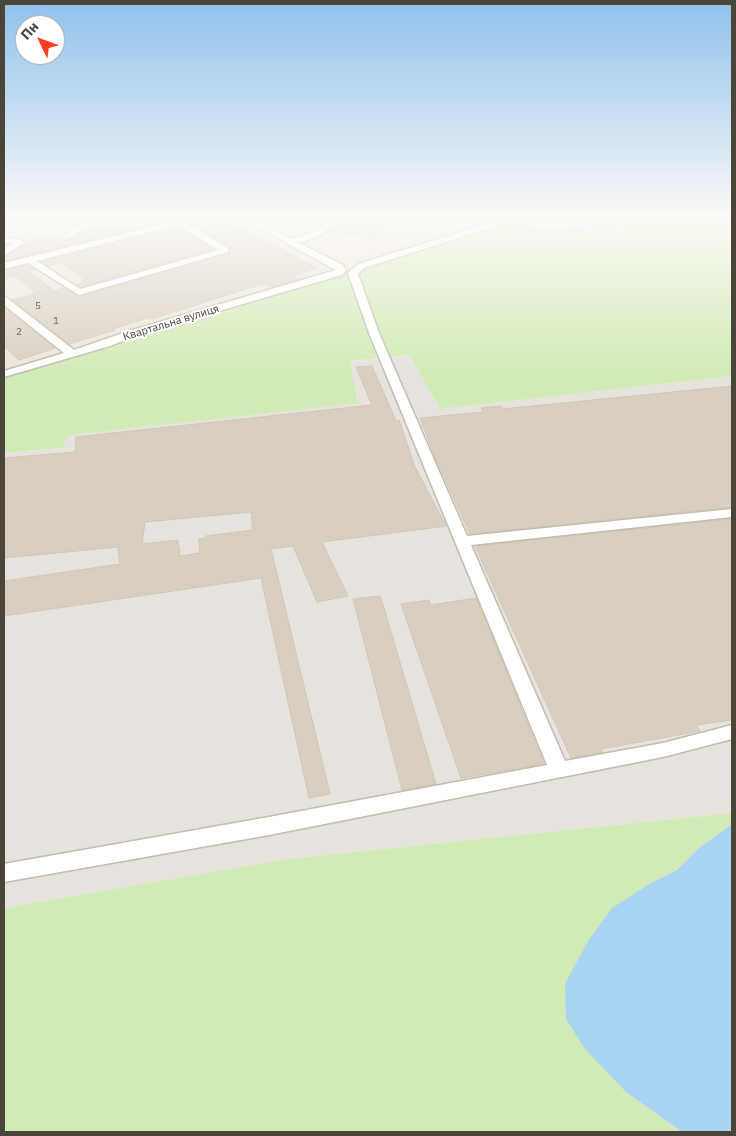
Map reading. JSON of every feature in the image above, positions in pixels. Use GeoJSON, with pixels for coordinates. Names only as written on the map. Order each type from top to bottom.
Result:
{"type":"FeatureCollection","features":[{"type":"Feature","properties":{"kind":"street"},"geometry":{"type":"LineString","coordinates":[[44,269],[79,292],[162,269]]}},
{"type":"Feature","properties":{"kind":"street","name":"Квартальна вулиця"},"geometry":{"type":"LineString","coordinates":[[4,374],[72,354],[133,333],[339,273],[341,269]]}},
{"type":"Feature","properties":{"kind":"street"},"geometry":{"type":"LineString","coordinates":[[358,269],[353,273],[374,333],[559,770]]}},
{"type":"Feature","properties":{"kind":"street"},"geometry":{"type":"LineString","coordinates":[[4,300],[72,354]]}},
{"type":"Feature","properties":{"kind":"street"},"geometry":{"type":"LineString","coordinates":[[463,541],[732,513]]}},
{"type":"Feature","properties":{"kind":"street"},"geometry":{"type":"LineString","coordinates":[[4,873],[269,826],[663,750],[732,732]]}},
{"type":"Feature","properties":{"kind":"shaded area"},"geometry":{"type":"Polygon","coordinates":[[[4,269],[341,270],[4,374],[4,269]]]}},
{"type":"Feature","properties":{"kind":"shaded area"},"geometry":{"type":"Polygon","coordinates":[[[411,355],[440,409],[732,376],[732,813],[287,859],[4,908],[4,453],[62,448],[70,435],[358,402],[350,361],[411,355]]]}},
{"type":"Feature","properties":{"kind":"green space"},"geometry":{"type":"Polygon","coordinates":[[[348,269],[732,269],[732,376],[440,409],[410,355],[350,361],[358,403],[70,435],[62,448],[4,453],[4,374],[348,269]]]}},
{"type":"Feature","properties":{"kind":"green space"},"geometry":{"type":"Polygon","coordinates":[[[732,813],[732,824],[699,848],[677,870],[651,883],[627,1093],[682,1132],[4,1132],[4,908],[287,859],[732,813]]]}},
{"type":"Feature","properties":{"kind":"water"},"geometry":{"type":"Polygon","coordinates":[[[732,824],[732,1132],[682,1132],[627,1093],[585,1049],[566,1019],[565,984],[588,941],[612,908],[651,883],[677,870],[699,848],[732,824]]]}},
{"type":"Feature","properties":{"kind":"building"},"geometry":{"type":"Polygon","coordinates":[[[35,269],[29,271],[54,291],[64,288],[80,297],[177,269],[314,269],[292,276],[298,279],[271,287],[265,284],[252,287],[152,319],[150,317],[69,344],[12,300],[36,293],[15,276],[4,279],[4,271],[35,269]]]}},
{"type":"Feature","properties":{"kind":"building"},"geometry":{"type":"Polygon","coordinates":[[[69,269],[143,269],[80,287],[77,285],[85,280],[69,269]]]}},
{"type":"Feature","properties":{"kind":"building"},"geometry":{"type":"Polygon","coordinates":[[[4,307],[55,348],[19,360],[4,346],[4,307]]]}},
{"type":"Feature","properties":{"kind":"building"},"geometry":{"type":"Polygon","coordinates":[[[372,366],[396,421],[399,420],[415,467],[446,526],[322,542],[348,596],[317,602],[293,546],[271,549],[330,794],[309,798],[261,578],[4,616],[4,581],[120,564],[118,547],[4,558],[4,458],[75,452],[76,437],[372,405],[356,367],[372,366]],[[251,512],[145,522],[142,544],[178,540],[180,556],[200,553],[199,539],[206,538],[206,536],[253,530],[251,512]]]}},
{"type":"Feature","properties":{"kind":"building"},"geometry":{"type":"Polygon","coordinates":[[[732,386],[732,507],[470,534],[435,457],[420,418],[483,412],[481,408],[501,406],[503,409],[732,386]]]}},
{"type":"Feature","properties":{"kind":"building"},"geometry":{"type":"Polygon","coordinates":[[[732,519],[732,720],[696,725],[700,731],[601,749],[602,752],[571,758],[475,546],[732,519]]]}},
{"type":"Feature","properties":{"kind":"building"},"geometry":{"type":"Polygon","coordinates":[[[380,596],[436,784],[402,790],[353,599],[380,596]]]}},
{"type":"Feature","properties":{"kind":"building"},"geometry":{"type":"Polygon","coordinates":[[[476,598],[544,764],[461,778],[401,604],[429,600],[431,605],[476,598]]]}}]}
